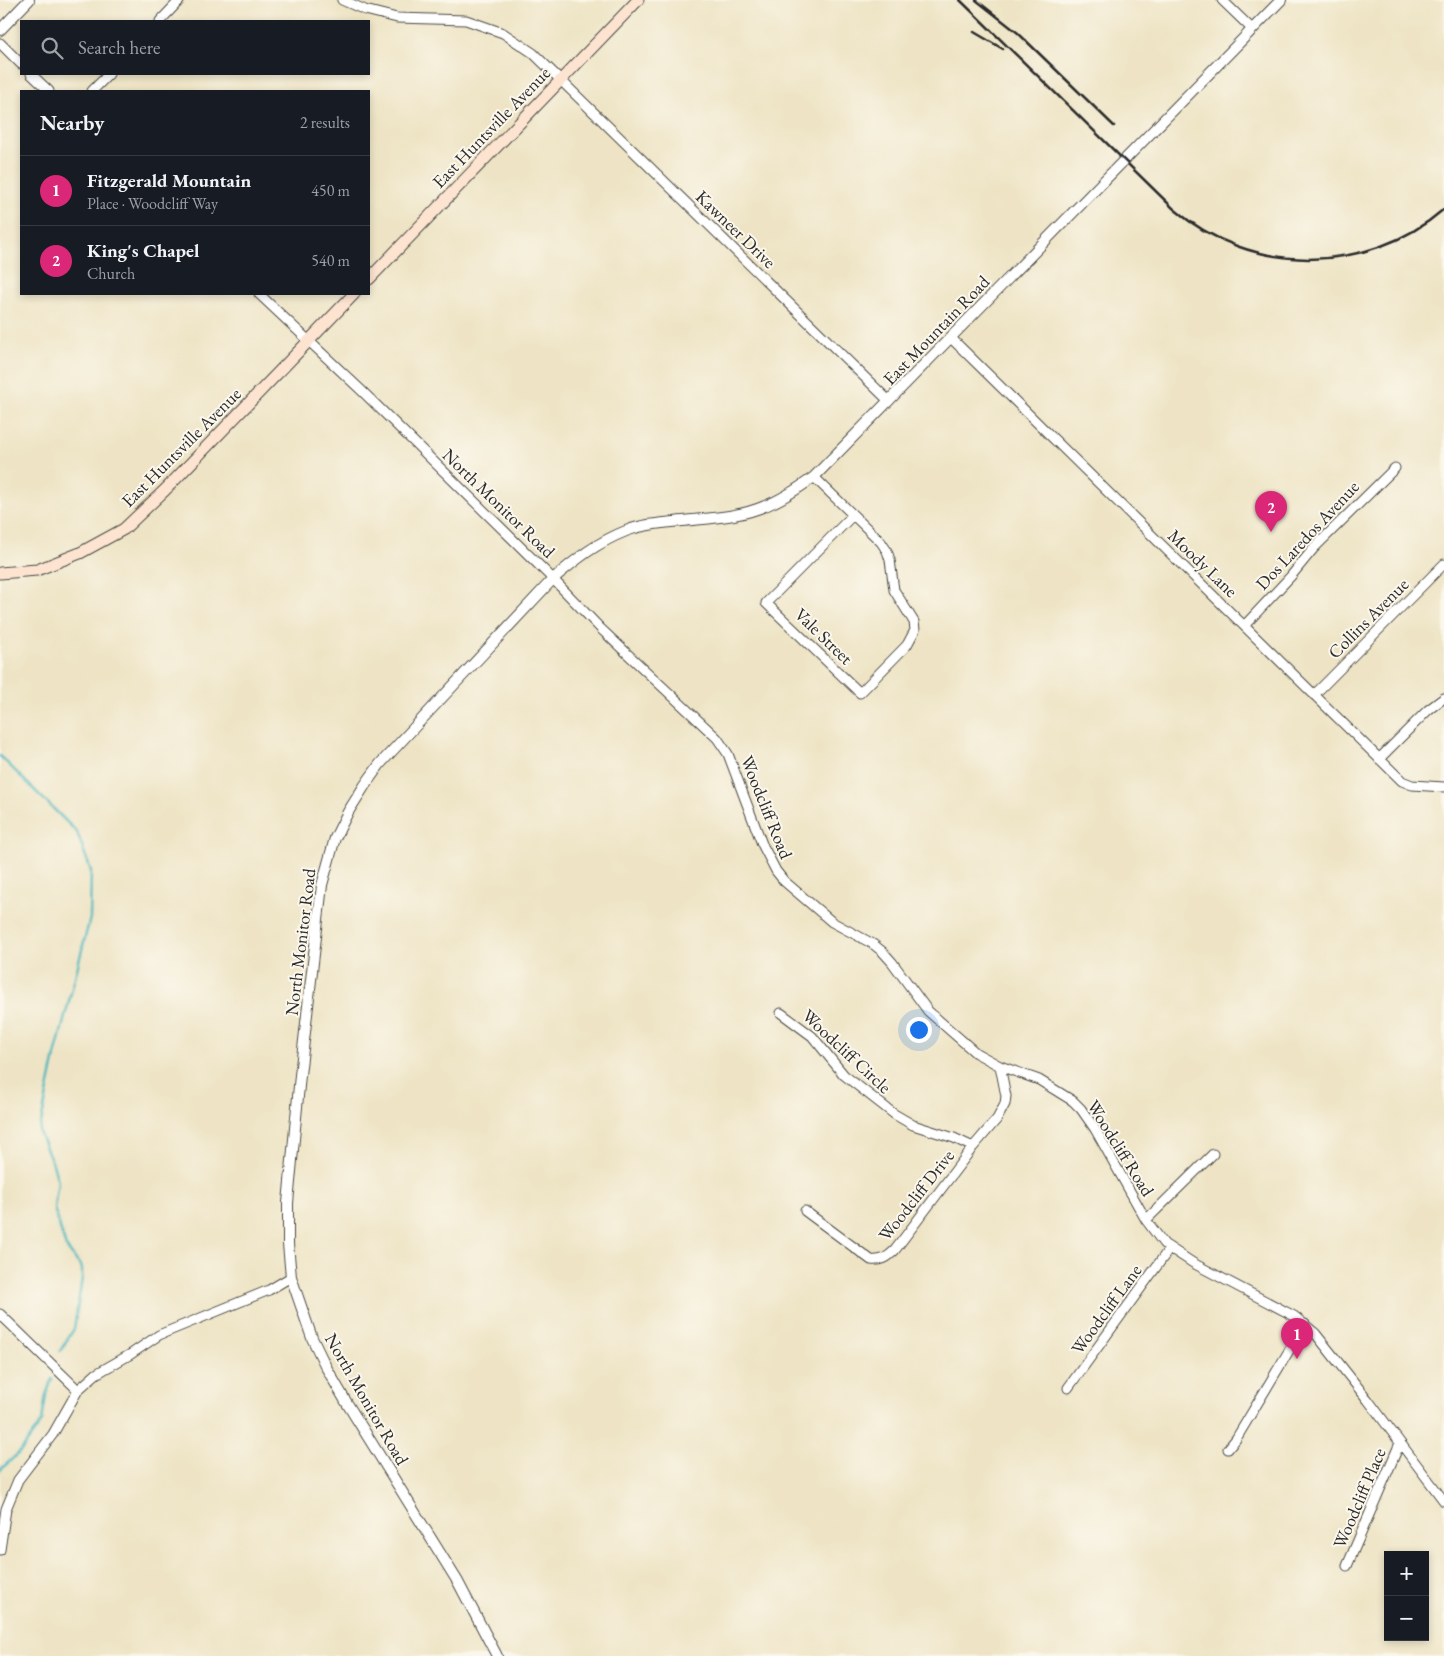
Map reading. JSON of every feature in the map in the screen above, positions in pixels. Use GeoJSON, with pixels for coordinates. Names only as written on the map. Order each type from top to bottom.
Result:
{"type":"FeatureCollection","features":[{"type":"Feature","properties":{"kind":"main road","name":"East Huntsville Avenue"},"geometry":{"type":"LineString","coordinates":[[370,278],[638,0]]}},
{"type":"Feature","properties":{"kind":"main road","name":"East Huntsville Avenue"},"geometry":{"type":"LineString","coordinates":[[0,573],[37,570],[80,553],[124,528],[165,490],[353,295]]}},
{"type":"Feature","properties":{"kind":"street"},"geometry":{"type":"LineString","coordinates":[[0,30],[29,0]]}},
{"type":"Feature","properties":{"kind":"street"},"geometry":{"type":"LineString","coordinates":[[161,20],[180,0]]}},
{"type":"Feature","properties":{"kind":"street","name":"Kawneer Drive"},"geometry":{"type":"LineString","coordinates":[[342,0],[365,10],[397,18],[466,20],[503,33],[532,53],[889,401]]}},
{"type":"Feature","properties":{"kind":"street"},"geometry":{"type":"LineString","coordinates":[[1222,0],[1252,29]]}},
{"type":"Feature","properties":{"kind":"street","name":"East Mountain Road"},"geometry":{"type":"LineString","coordinates":[[553,578],[584,553],[603,541],[628,530],[650,525],[737,514],[764,507],[799,488],[814,477],[1281,0]]}},
{"type":"Feature","properties":{"kind":"street"},"geometry":{"type":"LineString","coordinates":[[0,43],[20,63]]}},
{"type":"Feature","properties":{"kind":"street"},"geometry":{"type":"LineString","coordinates":[[32,75],[48,90]]}},
{"type":"Feature","properties":{"kind":"street"},"geometry":{"type":"LineString","coordinates":[[93,90],[108,75]]}},
{"type":"Feature","properties":{"kind":"street","name":"North Monitor Road"},"geometry":{"type":"LineString","coordinates":[[260,295],[553,578],[380,764],[364,784],[335,838],[322,885],[299,1085],[288,1203],[288,1244],[291,1277],[312,1338],[326,1367],[458,1582],[497,1656]]}},
{"type":"Feature","properties":{"kind":"street","name":"Moody Lane"},"geometry":{"type":"LineString","coordinates":[[951,338],[1402,781],[1412,785],[1444,787]]}},
{"type":"Feature","properties":{"kind":"street","name":"Dos Laredos Avenue"},"geometry":{"type":"LineString","coordinates":[[1244,626],[1291,576],[1314,548],[1395,468]]}},
{"type":"Feature","properties":{"kind":"street"},"geometry":{"type":"LineString","coordinates":[[814,477],[853,515]]}},
{"type":"Feature","properties":{"kind":"street","name":"Vale Street"},"geometry":{"type":"LineString","coordinates":[[853,515],[881,542],[887,551],[894,590],[914,622],[915,630],[907,645],[860,693],[766,603],[853,515]]}},
{"type":"Feature","properties":{"kind":"street","name":"Collins Avenue"},"geometry":{"type":"LineString","coordinates":[[1314,695],[1444,564]]}},
{"type":"Feature","properties":{"kind":"street","name":"Woodcliff Road"},"geometry":{"type":"LineString","coordinates":[[553,578],[601,629],[717,738],[728,754],[772,866],[784,882],[832,922],[873,944],[883,952],[928,1011],[976,1053],[1000,1066],[1039,1080],[1058,1091],[1081,1109],[1095,1129],[1146,1220],[1164,1244],[1193,1263],[1294,1316],[1315,1333],[1444,1501]]}},
{"type":"Feature","properties":{"kind":"street"},"geometry":{"type":"LineString","coordinates":[[1379,759],[1428,710],[1444,698]]}},
{"type":"Feature","properties":{"kind":"street","name":"Woodcliff Circle"},"geometry":{"type":"LineString","coordinates":[[781,1012],[812,1036],[844,1075],[894,1114],[913,1125],[974,1146]]}},
{"type":"Feature","properties":{"kind":"street","name":"Woodcliff Drive"},"geometry":{"type":"LineString","coordinates":[[805,1211],[871,1260],[880,1261],[888,1257],[996,1119],[1005,1104],[1006,1096],[1000,1066]]}},
{"type":"Feature","properties":{"kind":"street"},"geometry":{"type":"LineString","coordinates":[[1146,1220],[1213,1154]]}},
{"type":"Feature","properties":{"kind":"street","name":"Woodcliff Lane"},"geometry":{"type":"LineString","coordinates":[[1068,1388],[1170,1248]]}},
{"type":"Feature","properties":{"kind":"street"},"geometry":{"type":"LineString","coordinates":[[0,1550],[6,1509],[18,1480],[35,1460],[78,1390],[96,1374],[159,1335],[269,1290],[291,1277]]}},
{"type":"Feature","properties":{"kind":"street"},"geometry":{"type":"LineString","coordinates":[[0,1314],[78,1390]]}},
{"type":"Feature","properties":{"kind":"street"},"geometry":{"type":"LineString","coordinates":[[1228,1449],[1236,1439],[1305,1324]]}},
{"type":"Feature","properties":{"kind":"street","name":"Woodcliff Place"},"geometry":{"type":"LineString","coordinates":[[1347,1566],[1400,1444]]}},
{"type":"Feature","properties":{"kind":"waterway"},"geometry":{"type":"LineString","coordinates":[[0,756],[77,832],[91,871],[90,918],[55,1056],[39,1132],[53,1164],[58,1182],[54,1208],[66,1247],[82,1268],[74,1329],[60,1351]]}},
{"type":"Feature","properties":{"kind":"waterway"},"geometry":{"type":"LineString","coordinates":[[0,1470],[21,1451],[42,1421],[46,1395],[52,1379]]}},
{"type":"Feature","properties":{"kind":"railway"},"geometry":{"type":"LineString","coordinates":[[960,0],[1174,209],[1204,231],[1237,246],[1273,256],[1309,259],[1345,256],[1380,247],[1413,231],[1444,209]]}},
{"type":"Feature","properties":{"kind":"railway"},"geometry":{"type":"LineString","coordinates":[[976,0],[1018,33],[1114,126]]}},
{"type":"Feature","properties":{"kind":"railway"},"geometry":{"type":"LineString","coordinates":[[974,32],[1003,49]]}},
{"type":"Feature","properties":{"kind":"place","name":"King's Chapel"},"geometry":{"type":"Point","coordinates":[1271,532]}},
{"type":"Feature","properties":{"kind":"place","name":"Fitzgerald Mountain"},"geometry":{"type":"Point","coordinates":[1297,1359]}}]}
